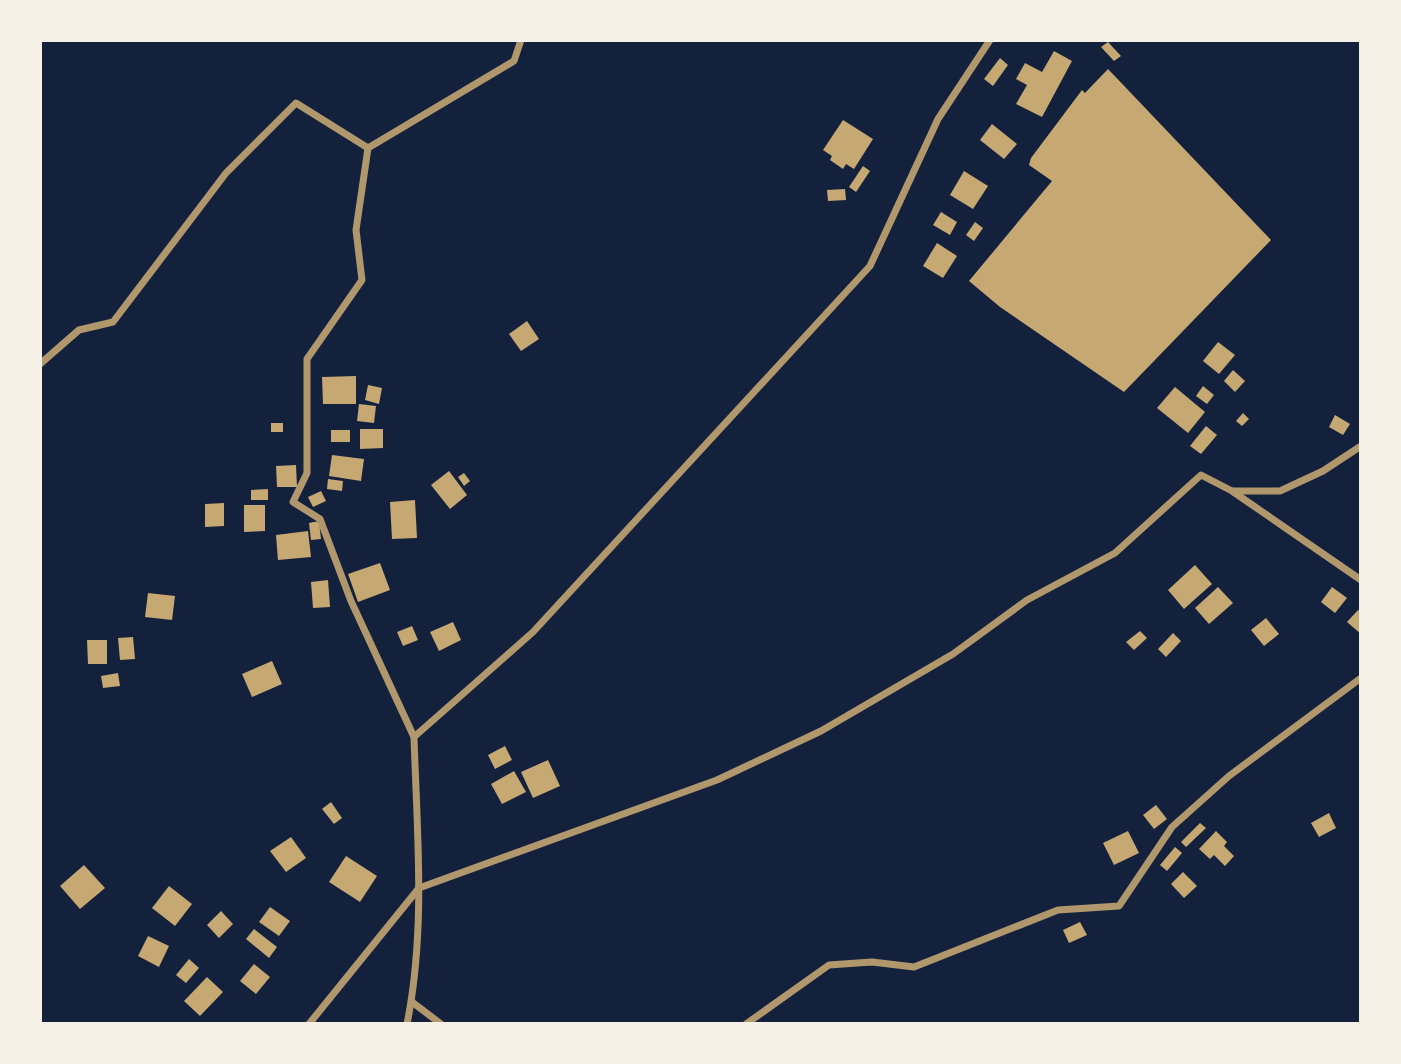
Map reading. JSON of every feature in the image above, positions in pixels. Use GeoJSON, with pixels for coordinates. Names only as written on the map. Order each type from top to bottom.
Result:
{"type":"FeatureCollection","features":[{"type":"Feature","properties":{"kind":"street"},"geometry":{"type":"LineString","coordinates":[[368,148],[514,61],[521,40]]}},
{"type":"Feature","properties":{"kind":"street"},"geometry":{"type":"LineString","coordinates":[[414,737],[533,632],[870,266],[938,119],[990,40]]}},
{"type":"Feature","properties":{"kind":"street"},"geometry":{"type":"LineString","coordinates":[[40,364],[79,330],[113,322],[226,173],[296,103],[368,148]]}},
{"type":"Feature","properties":{"kind":"street"},"geometry":{"type":"LineString","coordinates":[[368,148],[356,230],[362,280],[307,359],[307,473],[293,502],[320,519],[351,601],[414,737],[419,888],[412,1002],[407,1024]]}},
{"type":"Feature","properties":{"kind":"street"},"geometry":{"type":"LineString","coordinates":[[1232,491],[1280,491],[1323,471],[1361,446]]}},
{"type":"Feature","properties":{"kind":"street"},"geometry":{"type":"LineString","coordinates":[[309,1024],[419,888],[582,832],[770,758],[953,654],[1027,600],[1115,552],[1201,475],[1232,491],[1361,580]]}},
{"type":"Feature","properties":{"kind":"street"},"geometry":{"type":"LineString","coordinates":[[746,1024],[829,965],[872,962],[914,967],[1058,910],[1119,906],[1171,827],[1229,776],[1361,678]]}},
{"type":"Feature","properties":{"kind":"street"},"geometry":{"type":"LineString","coordinates":[[412,1002],[440,1024]]}},
{"type":"Feature","properties":{"kind":"building"},"geometry":{"type":"Polygon","coordinates":[[[1108,42],[1121,56],[1114,61],[1101,47],[1108,42]]]}},
{"type":"Feature","properties":{"kind":"building"},"geometry":{"type":"Polygon","coordinates":[[[1054,51],[1072,61],[1042,117],[1016,104],[1027,85],[1016,79],[1025,63],[1042,72],[1054,51]]]}},
{"type":"Feature","properties":{"kind":"building"},"geometry":{"type":"Polygon","coordinates":[[[1000,58],[1008,65],[993,86],[984,79],[1000,58]]]}},
{"type":"Feature","properties":{"kind":"building"},"geometry":{"type":"Polygon","coordinates":[[[1108,69],[1271,240],[1124,392],[1000,307],[969,281],[1052,181],[1029,165],[1031,158],[1082,90],[1085,93],[1108,69]]]}},
{"type":"Feature","properties":{"kind":"building"},"geometry":{"type":"Polygon","coordinates":[[[843,120],[873,139],[854,169],[846,164],[843,169],[830,160],[832,156],[823,150],[843,120]]]}},
{"type":"Feature","properties":{"kind":"building"},"geometry":{"type":"Polygon","coordinates":[[[992,124],[1017,144],[1004,159],[980,140],[992,124]]]}},
{"type":"Feature","properties":{"kind":"building"},"geometry":{"type":"Polygon","coordinates":[[[863,166],[870,171],[856,192],[849,187],[863,166]]]}},
{"type":"Feature","properties":{"kind":"building"},"geometry":{"type":"Polygon","coordinates":[[[964,171],[988,186],[973,209],[950,195],[964,171]]]}},
{"type":"Feature","properties":{"kind":"building"},"geometry":{"type":"Polygon","coordinates":[[[845,189],[846,200],[828,201],[827,190],[845,189]]]}},
{"type":"Feature","properties":{"kind":"building"},"geometry":{"type":"Polygon","coordinates":[[[941,212],[957,222],[950,235],[933,225],[941,212]]]}},
{"type":"Feature","properties":{"kind":"building"},"geometry":{"type":"Polygon","coordinates":[[[975,222],[983,228],[974,241],[966,235],[975,222]]]}},
{"type":"Feature","properties":{"kind":"building"},"geometry":{"type":"Polygon","coordinates":[[[937,243],[957,256],[943,278],[923,266],[937,243]]]}},
{"type":"Feature","properties":{"kind":"building"},"geometry":{"type":"Polygon","coordinates":[[[527,321],[539,339],[521,351],[509,334],[527,321]]]}},
{"type":"Feature","properties":{"kind":"building"},"geometry":{"type":"Polygon","coordinates":[[[1218,342],[1235,355],[1219,374],[1203,361],[1218,342]]]}},
{"type":"Feature","properties":{"kind":"building"},"geometry":{"type":"Polygon","coordinates":[[[1233,370],[1245,381],[1235,392],[1224,381],[1233,370]]]}},
{"type":"Feature","properties":{"kind":"building"},"geometry":{"type":"Polygon","coordinates":[[[356,376],[356,404],[323,404],[322,377],[356,376]]]}},
{"type":"Feature","properties":{"kind":"building"},"geometry":{"type":"Polygon","coordinates":[[[368,385],[382,388],[379,404],[365,400],[368,385]]]}},
{"type":"Feature","properties":{"kind":"building"},"geometry":{"type":"Polygon","coordinates":[[[1203,386],[1214,395],[1207,404],[1196,396],[1203,386]]]}},
{"type":"Feature","properties":{"kind":"building"},"geometry":{"type":"Polygon","coordinates":[[[1175,387],[1205,412],[1188,433],[1157,408],[1175,387]]]}},
{"type":"Feature","properties":{"kind":"building"},"geometry":{"type":"Polygon","coordinates":[[[359,404],[376,406],[374,423],[357,421],[359,404]]]}},
{"type":"Feature","properties":{"kind":"building"},"geometry":{"type":"Polygon","coordinates":[[[1243,413],[1249,419],[1242,426],[1236,421],[1243,413]]]}},
{"type":"Feature","properties":{"kind":"building"},"geometry":{"type":"Polygon","coordinates":[[[1335,415],[1350,424],[1343,435],[1329,427],[1335,415]]]}},
{"type":"Feature","properties":{"kind":"building"},"geometry":{"type":"Polygon","coordinates":[[[271,423],[283,423],[283,432],[271,432],[271,423]]]}},
{"type":"Feature","properties":{"kind":"building"},"geometry":{"type":"Polygon","coordinates":[[[1206,426],[1217,435],[1201,454],[1190,446],[1206,426]]]}},
{"type":"Feature","properties":{"kind":"building"},"geometry":{"type":"Polygon","coordinates":[[[360,429],[383,429],[383,448],[360,449],[360,429]]]}},
{"type":"Feature","properties":{"kind":"building"},"geometry":{"type":"Polygon","coordinates":[[[331,430],[350,430],[350,442],[331,442],[331,430]]]}},
{"type":"Feature","properties":{"kind":"building"},"geometry":{"type":"Polygon","coordinates":[[[332,455],[364,459],[361,481],[329,476],[332,455]]]}},
{"type":"Feature","properties":{"kind":"building"},"geometry":{"type":"Polygon","coordinates":[[[296,465],[297,487],[277,487],[276,466],[296,465]]]}},
{"type":"Feature","properties":{"kind":"building"},"geometry":{"type":"Polygon","coordinates":[[[449,471],[467,495],[450,509],[431,485],[449,471]]]}},
{"type":"Feature","properties":{"kind":"building"},"geometry":{"type":"Polygon","coordinates":[[[464,473],[470,481],[464,486],[458,477],[464,473]]]}},
{"type":"Feature","properties":{"kind":"building"},"geometry":{"type":"Polygon","coordinates":[[[328,479],[343,481],[342,491],[327,489],[328,479]]]}},
{"type":"Feature","properties":{"kind":"building"},"geometry":{"type":"Polygon","coordinates":[[[268,489],[268,500],[251,500],[251,490],[268,489]]]}},
{"type":"Feature","properties":{"kind":"building"},"geometry":{"type":"Polygon","coordinates":[[[321,491],[326,501],[313,507],[308,497],[321,491]]]}},
{"type":"Feature","properties":{"kind":"building"},"geometry":{"type":"Polygon","coordinates":[[[415,500],[417,538],[392,539],[390,502],[415,500]]]}},
{"type":"Feature","properties":{"kind":"building"},"geometry":{"type":"Polygon","coordinates":[[[224,503],[224,526],[205,527],[205,504],[224,503]]]}},
{"type":"Feature","properties":{"kind":"building"},"geometry":{"type":"Polygon","coordinates":[[[244,505],[265,505],[265,531],[244,532],[244,505]]]}},
{"type":"Feature","properties":{"kind":"building"},"geometry":{"type":"Polygon","coordinates":[[[319,521],[321,539],[311,540],[309,523],[319,521]]]}},
{"type":"Feature","properties":{"kind":"building"},"geometry":{"type":"Polygon","coordinates":[[[308,531],[311,557],[278,560],[276,535],[308,531]]]}},
{"type":"Feature","properties":{"kind":"building"},"geometry":{"type":"Polygon","coordinates":[[[380,563],[390,590],[358,602],[348,574],[380,563]]]}},
{"type":"Feature","properties":{"kind":"building"},"geometry":{"type":"Polygon","coordinates":[[[1195,565],[1212,584],[1184,609],[1168,590],[1195,565]]]}},
{"type":"Feature","properties":{"kind":"building"},"geometry":{"type":"Polygon","coordinates":[[[328,580],[330,607],[313,608],[311,582],[328,580]]]}},
{"type":"Feature","properties":{"kind":"building"},"geometry":{"type":"Polygon","coordinates":[[[1218,587],[1233,603],[1209,624],[1195,608],[1218,587]]]}},
{"type":"Feature","properties":{"kind":"building"},"geometry":{"type":"Polygon","coordinates":[[[1332,587],[1347,598],[1335,613],[1321,602],[1332,587]]]}},
{"type":"Feature","properties":{"kind":"building"},"geometry":{"type":"Polygon","coordinates":[[[148,593],[175,596],[172,620],[145,617],[148,593]]]}},
{"type":"Feature","properties":{"kind":"building"},"geometry":{"type":"Polygon","coordinates":[[[1358,610],[1361,612],[1361,634],[1347,622],[1358,610]]]}},
{"type":"Feature","properties":{"kind":"building"},"geometry":{"type":"Polygon","coordinates":[[[1266,618],[1279,634],[1264,646],[1251,630],[1266,618]]]}},
{"type":"Feature","properties":{"kind":"building"},"geometry":{"type":"Polygon","coordinates":[[[453,622],[461,640],[439,651],[430,632],[453,622]]]}},
{"type":"Feature","properties":{"kind":"building"},"geometry":{"type":"Polygon","coordinates":[[[412,626],[418,640],[403,646],[397,632],[412,626]]]}},
{"type":"Feature","properties":{"kind":"building"},"geometry":{"type":"Polygon","coordinates":[[[1140,631],[1147,638],[1134,650],[1126,642],[1140,631]]]}},
{"type":"Feature","properties":{"kind":"building"},"geometry":{"type":"Polygon","coordinates":[[[1173,633],[1181,641],[1166,657],[1158,649],[1173,633]]]}},
{"type":"Feature","properties":{"kind":"building"},"geometry":{"type":"Polygon","coordinates":[[[133,637],[135,659],[120,660],[118,638],[133,637]]]}},
{"type":"Feature","properties":{"kind":"building"},"geometry":{"type":"Polygon","coordinates":[[[87,640],[107,640],[107,664],[88,664],[87,640]]]}},
{"type":"Feature","properties":{"kind":"building"},"geometry":{"type":"Polygon","coordinates":[[[272,661],[282,684],[252,697],[242,674],[272,661]]]}},
{"type":"Feature","properties":{"kind":"building"},"geometry":{"type":"Polygon","coordinates":[[[118,673],[120,686],[103,688],[101,676],[118,673]]]}},
{"type":"Feature","properties":{"kind":"building"},"geometry":{"type":"Polygon","coordinates":[[[505,746],[512,760],[495,769],[488,755],[505,746]]]}},
{"type":"Feature","properties":{"kind":"building"},"geometry":{"type":"Polygon","coordinates":[[[548,760],[560,786],[533,798],[521,772],[548,760]]]}},
{"type":"Feature","properties":{"kind":"building"},"geometry":{"type":"Polygon","coordinates":[[[514,771],[526,792],[502,804],[491,784],[514,771]]]}},
{"type":"Feature","properties":{"kind":"building"},"geometry":{"type":"Polygon","coordinates":[[[331,802],[342,818],[334,824],[322,809],[331,802]]]}},
{"type":"Feature","properties":{"kind":"building"},"geometry":{"type":"Polygon","coordinates":[[[1156,805],[1167,819],[1154,829],[1143,815],[1156,805]]]}},
{"type":"Feature","properties":{"kind":"building"},"geometry":{"type":"Polygon","coordinates":[[[1329,813],[1336,828],[1319,837],[1311,823],[1329,813]]]}},
{"type":"Feature","properties":{"kind":"building"},"geometry":{"type":"Polygon","coordinates":[[[1200,823],[1206,828],[1186,847],[1181,842],[1200,823]]]}},
{"type":"Feature","properties":{"kind":"building"},"geometry":{"type":"Polygon","coordinates":[[[1128,831],[1139,853],[1114,865],[1103,843],[1128,831]]]}},
{"type":"Feature","properties":{"kind":"building"},"geometry":{"type":"Polygon","coordinates":[[[1216,831],[1227,842],[1224,846],[1234,856],[1225,866],[1214,855],[1210,859],[1199,849],[1216,831]]]}},
{"type":"Feature","properties":{"kind":"building"},"geometry":{"type":"Polygon","coordinates":[[[291,837],[306,858],[286,872],[270,851],[291,837]]]}},
{"type":"Feature","properties":{"kind":"building"},"geometry":{"type":"Polygon","coordinates":[[[1175,847],[1182,853],[1167,871],[1160,865],[1175,847]]]}},
{"type":"Feature","properties":{"kind":"building"},"geometry":{"type":"Polygon","coordinates":[[[346,856],[377,876],[360,902],[329,882],[346,856]]]}},
{"type":"Feature","properties":{"kind":"building"},"geometry":{"type":"Polygon","coordinates":[[[84,865],[105,888],[80,909],[60,886],[84,865]]]}},
{"type":"Feature","properties":{"kind":"building"},"geometry":{"type":"Polygon","coordinates":[[[1183,872],[1197,886],[1184,898],[1171,884],[1183,872]]]}},
{"type":"Feature","properties":{"kind":"building"},"geometry":{"type":"Polygon","coordinates":[[[169,886],[192,904],[175,926],[152,908],[169,886]]]}},
{"type":"Feature","properties":{"kind":"building"},"geometry":{"type":"Polygon","coordinates":[[[270,907],[290,921],[279,936],[259,922],[270,907]]]}},
{"type":"Feature","properties":{"kind":"building"},"geometry":{"type":"Polygon","coordinates":[[[221,911],[233,924],[219,938],[207,925],[221,911]]]}},
{"type":"Feature","properties":{"kind":"building"},"geometry":{"type":"Polygon","coordinates":[[[1080,922],[1087,935],[1069,943],[1063,930],[1080,922]]]}},
{"type":"Feature","properties":{"kind":"building"},"geometry":{"type":"Polygon","coordinates":[[[254,929],[277,947],[269,958],[246,939],[254,929]]]}},
{"type":"Feature","properties":{"kind":"building"},"geometry":{"type":"Polygon","coordinates":[[[148,936],[169,946],[159,967],[138,956],[148,936]]]}},
{"type":"Feature","properties":{"kind":"building"},"geometry":{"type":"Polygon","coordinates":[[[189,959],[199,968],[186,983],[176,975],[189,959]]]}},
{"type":"Feature","properties":{"kind":"building"},"geometry":{"type":"Polygon","coordinates":[[[254,964],[270,977],[256,994],[240,981],[254,964]]]}},
{"type":"Feature","properties":{"kind":"building"},"geometry":{"type":"Polygon","coordinates":[[[207,977],[223,992],[200,1016],[184,1001],[207,977]]]}}]}
